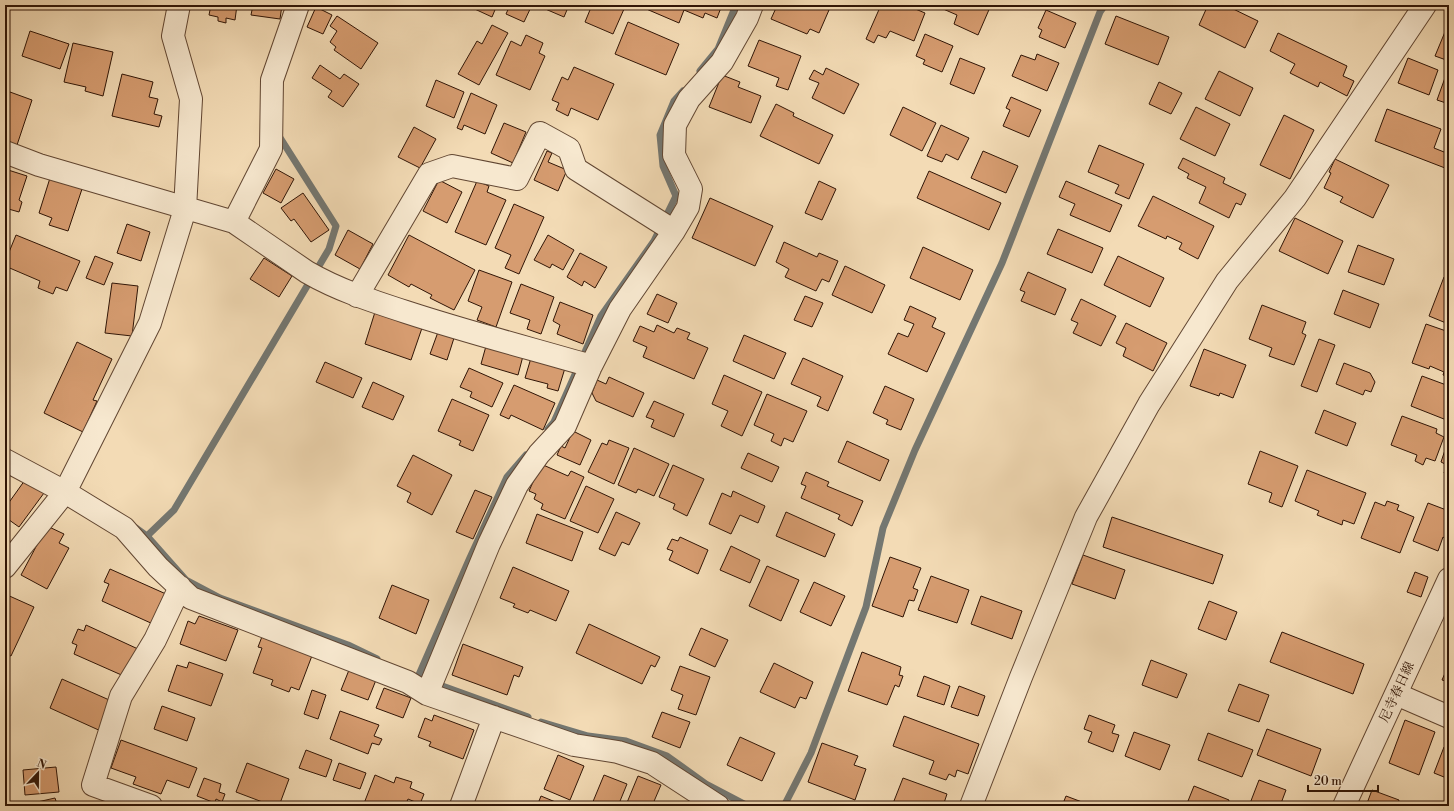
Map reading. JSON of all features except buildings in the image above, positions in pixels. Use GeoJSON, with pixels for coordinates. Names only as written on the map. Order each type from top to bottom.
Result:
{"type":"FeatureCollection","features":[{"type":"Feature","properties":{"kind":"street"},"geometry":{"type":"LineString","coordinates":[[5,567],[69,485],[150,323],[185,208],[191,99],[173,36],[179,5]]}},
{"type":"Feature","properties":{"kind":"street"},"geometry":{"type":"LineString","coordinates":[[234,222],[271,149],[272,80],[298,5]]}},
{"type":"Feature","properties":{"kind":"street"},"geometry":{"type":"LineString","coordinates":[[427,694],[489,544],[517,485],[539,454],[565,426],[582,363],[620,309],[665,225],[688,208],[691,189],[674,155],[675,125],[689,99],[722,62],[747,18],[752,5]]}},
{"type":"Feature","properties":{"kind":"street"},"geometry":{"type":"LineString","coordinates":[[971,806],[1021,677],[1086,517],[1149,404],[1227,281],[1295,198],[1425,5]]}},
{"type":"Feature","properties":{"kind":"street"},"geometry":{"type":"LineString","coordinates":[[357,296],[429,174],[452,166],[517,179],[540,133],[569,149],[576,170],[665,225]]}},
{"type":"Feature","properties":{"kind":"street"},"geometry":{"type":"LineString","coordinates":[[5,152],[39,165],[234,222],[313,275],[357,296],[454,328],[582,363]]}},
{"type":"Feature","properties":{"kind":"street"},"geometry":{"type":"LineString","coordinates":[[5,460],[69,485],[124,528],[158,567],[191,598],[408,682],[427,694],[494,718],[574,745],[618,752],[652,763],[718,806]]}},
{"type":"Feature","properties":{"kind":"street","name":"尼寺春日線"},"geometry":{"type":"LineString","coordinates":[[1344,806],[1449,579]]}},
{"type":"Feature","properties":{"kind":"street"},"geometry":{"type":"LineString","coordinates":[[151,806],[93,785],[121,696],[155,640],[180,587]]}},
{"type":"Feature","properties":{"kind":"street"},"geometry":{"type":"LineString","coordinates":[[1396,694],[1449,717]]}},
{"type":"Feature","properties":{"kind":"street"},"geometry":{"type":"LineString","coordinates":[[461,806],[494,718]]}},
{"type":"Feature","properties":{"kind":"waterway"},"geometry":{"type":"LineString","coordinates":[[700,71],[718,49],[736,5]]}},
{"type":"Feature","properties":{"kind":"waterway"},"geometry":{"type":"LineString","coordinates":[[784,806],[811,753],[866,607],[883,528],[915,450],[1002,263],[1100,12],[1105,5]]}},
{"type":"Feature","properties":{"kind":"waterway"},"geometry":{"type":"LineString","coordinates":[[548,429],[554,422],[601,316],[654,241],[676,196],[663,166],[660,135],[674,101],[683,91]]}},
{"type":"Feature","properties":{"kind":"waterway"},"geometry":{"type":"LineString","coordinates":[[147,536],[174,510],[329,249],[336,226],[279,134]]}},
{"type":"Feature","properties":{"kind":"waterway"},"geometry":{"type":"LineString","coordinates":[[418,677],[507,477],[526,455]]}},
{"type":"Feature","properties":{"kind":"waterway"},"geometry":{"type":"LineString","coordinates":[[136,528],[147,536],[186,580],[220,598],[348,645],[377,659]]}},
{"type":"Feature","properties":{"kind":"waterway"},"geometry":{"type":"LineString","coordinates":[[434,683],[528,717]]}},
{"type":"Feature","properties":{"kind":"waterway"},"geometry":{"type":"LineString","coordinates":[[541,722],[588,736],[626,741],[667,756],[706,784],[748,806]]}}]}
